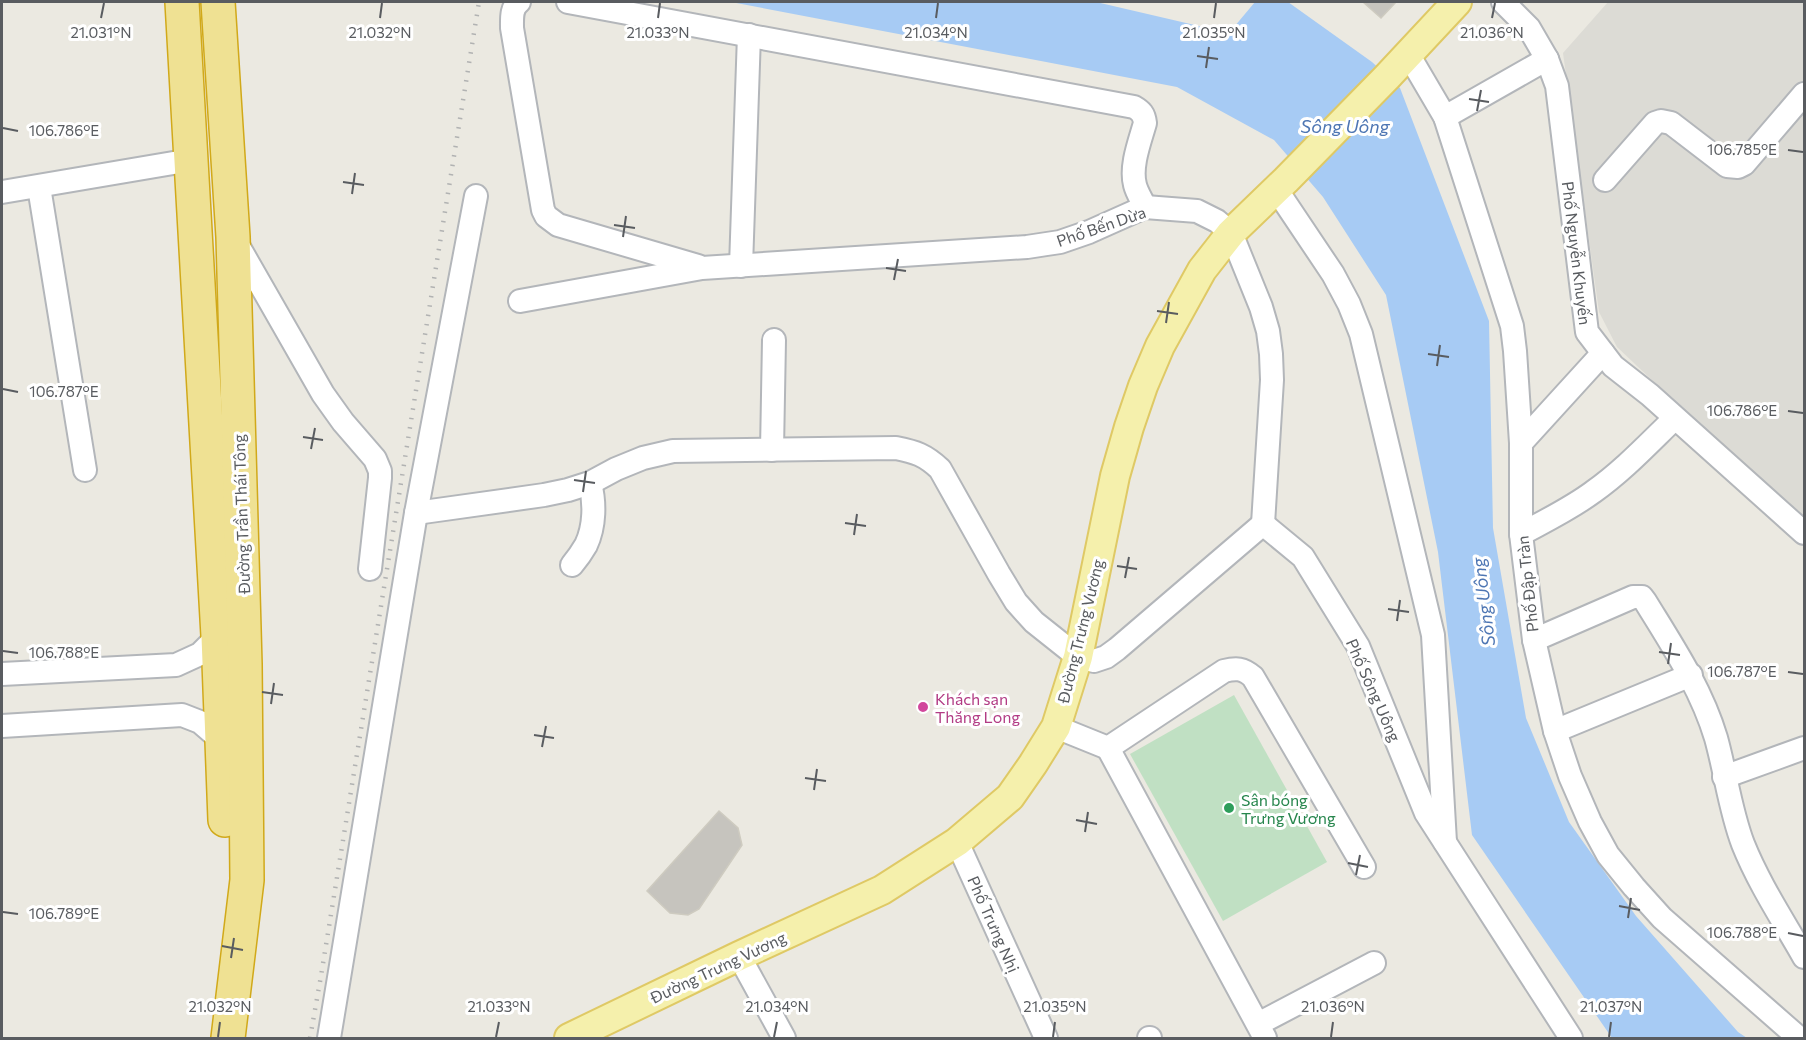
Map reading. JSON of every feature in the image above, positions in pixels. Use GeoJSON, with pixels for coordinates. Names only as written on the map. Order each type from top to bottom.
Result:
{"type":"FeatureCollection","features":[{"type":"Feature","properties":{"kind":"highway","name":"Đường Trần Thái Tông"},"geometry":{"type":"LineString","coordinates":[[182,2],[218,636],[229,1032]]}},
{"type":"Feature","properties":{"kind":"highway","name":"Đường Trần Thái Tông"},"geometry":{"type":"LineString","coordinates":[[218,2],[233,237],[245,664],[247,880],[229,1032]]}},
{"type":"Feature","properties":{"kind":"main road","name":"Đường Trưng Vương"},"geometry":{"type":"LineString","coordinates":[[569,1038],[882,890],[957,842],[1010,798],[1056,727],[1078,657],[1115,476],[1143,386],[1160,346],[1202,270],[1231,233],[1388,77],[1457,2]]}},
{"type":"Feature","properties":{"kind":"street"},"geometry":{"type":"LineString","coordinates":[[519,2],[512,14],[512,28],[543,210],[546,216],[558,225],[702,268]]}},
{"type":"Feature","properties":{"kind":"street"},"geometry":{"type":"LineString","coordinates":[[568,2],[1134,107],[1140,110],[1145,123],[1134,177],[1135,186],[1145,207]]}},
{"type":"Feature","properties":{"kind":"street","name":"Phố Nguyễn Khuyến"},"geometry":{"type":"LineString","coordinates":[[1503,2],[1529,28],[1547,59],[1557,86],[1587,332],[1613,366],[1804,532]]}},
{"type":"Feature","properties":{"kind":"street"},"geometry":{"type":"LineString","coordinates":[[741,266],[749,35]]}},
{"type":"Feature","properties":{"kind":"street","name":"Phố Đập Tràn"},"geometry":{"type":"LineString","coordinates":[[1408,54],[1445,117],[1512,327],[1521,442],[1521,534],[1534,640],[1555,731],[1570,777],[1608,855],[1634,887],[1662,918],[1799,1038]]}},
{"type":"Feature","properties":{"kind":"street"},"geometry":{"type":"LineString","coordinates":[[1445,117],[1547,59]]}},
{"type":"Feature","properties":{"kind":"street"},"geometry":{"type":"LineString","coordinates":[[1605,180],[1655,123],[1661,121],[1671,123],[1727,166],[1738,167],[1744,164],[1804,94]]}},
{"type":"Feature","properties":{"kind":"street"},"geometry":{"type":"LineString","coordinates":[[2,192],[39,187],[191,147]]}},
{"type":"Feature","properties":{"kind":"street"},"geometry":{"type":"LineString","coordinates":[[1281,185],[1349,303],[1361,334],[1433,635],[1445,844]]}},
{"type":"Feature","properties":{"kind":"street"},"geometry":{"type":"LineString","coordinates":[[39,187],[84,470]]}},
{"type":"Feature","properties":{"kind":"street"},"geometry":{"type":"LineString","coordinates":[[329,1038],[416,513],[476,196]]}},
{"type":"Feature","properties":{"kind":"street","name":"Phố Bến Dừa"},"geometry":{"type":"LineString","coordinates":[[702,268],[1027,247],[1060,242],[1145,207],[1197,211],[1217,221],[1231,233]]}},
{"type":"Feature","properties":{"kind":"street"},"geometry":{"type":"LineString","coordinates":[[416,513],[568,490],[590,483],[643,458],[673,451],[896,448],[911,451],[927,457],[940,469],[1016,602],[1034,622],[1078,657],[1094,661],[1106,657],[1263,524],[1272,380],[1271,354],[1268,331],[1261,307],[1231,233]]}},
{"type":"Feature","properties":{"kind":"street"},"geometry":{"type":"LineString","coordinates":[[233,237],[323,394],[378,465],[380,478],[369,569]]}},
{"type":"Feature","properties":{"kind":"street"},"geometry":{"type":"LineString","coordinates":[[520,301],[702,268]]}},
{"type":"Feature","properties":{"kind":"street"},"geometry":{"type":"LineString","coordinates":[[771,450],[774,340]]}},
{"type":"Feature","properties":{"kind":"street"},"geometry":{"type":"LineString","coordinates":[[1521,442],[1604,353]]}},
{"type":"Feature","properties":{"kind":"street"},"geometry":{"type":"LineString","coordinates":[[1521,534],[1595,491],[1675,418]]}},
{"type":"Feature","properties":{"kind":"street"},"geometry":{"type":"LineString","coordinates":[[572,565],[586,544],[593,519],[593,497],[590,483]]}},
{"type":"Feature","properties":{"kind":"street","name":"Phố Sông Uông"},"geometry":{"type":"LineString","coordinates":[[1263,524],[1303,557],[1358,646],[1425,813],[1571,1038]]}},
{"type":"Feature","properties":{"kind":"street"},"geometry":{"type":"LineString","coordinates":[[1534,640],[1633,597],[1638,596],[1645,601],[1691,675],[1716,738],[1734,818],[1756,873],[1804,957]]}},
{"type":"Feature","properties":{"kind":"street"},"geometry":{"type":"LineString","coordinates":[[2,674],[176,665],[200,654],[218,636]]}},
{"type":"Feature","properties":{"kind":"street"},"geometry":{"type":"LineString","coordinates":[[1108,748],[1224,671],[1235,668],[1246,670],[1253,677],[1364,867]]}},
{"type":"Feature","properties":{"kind":"street"},"geometry":{"type":"LineString","coordinates":[[1555,731],[1691,675]]}},
{"type":"Feature","properties":{"kind":"street"},"geometry":{"type":"LineString","coordinates":[[2,726],[182,715],[200,722],[222,741]]}},
{"type":"Feature","properties":{"kind":"street"},"geometry":{"type":"LineString","coordinates":[[1056,727],[1108,748],[1261,1031],[1374,963]]}},
{"type":"Feature","properties":{"kind":"street"},"geometry":{"type":"LineString","coordinates":[[1724,777],[1804,748]]}},
{"type":"Feature","properties":{"kind":"street","name":"Phố Trưng Nhị"},"geometry":{"type":"LineString","coordinates":[[957,842],[1046,1038]]}},
{"type":"Feature","properties":{"kind":"street"},"geometry":{"type":"LineString","coordinates":[[739,956],[784,1038]]}},
{"type":"Feature","properties":{"kind":"shaded area"},"geometry":{"type":"Polygon","coordinates":[[[1608,2],[1804,2],[1804,524],[1617,347],[1599,312],[1563,53],[1608,2]]]}},
{"type":"Feature","properties":{"kind":"green space","name":"Sân bóng Trưng Vương"},"geometry":{"type":"Polygon","coordinates":[[[1234,695],[1327,862],[1223,921],[1130,754],[1234,695]]]}},
{"type":"Feature","properties":{"kind":"water","name":"Sông Uông"},"geometry":{"type":"Polygon","coordinates":[[[731,2],[1096,2],[1229,33],[1255,2],[1288,2],[1372,62],[1400,88],[1489,321],[1493,528],[1526,718],[1569,822],[1636,916],[1738,1032],[1747,1038],[1612,1038],[1472,835],[1438,552],[1386,295],[1323,197],[1274,140],[1177,87],[731,2]]]}},
{"type":"Feature","properties":{"kind":"building"},"geometry":{"type":"Polygon","coordinates":[[[1363,2],[1396,2],[1381,18],[1363,2]]]}},
{"type":"Feature","properties":{"kind":"building"},"geometry":{"type":"Polygon","coordinates":[[[719,811],[738,828],[742,845],[699,909],[688,915],[670,913],[647,891],[719,811]]]}},
{"type":"Feature","properties":{"kind":"railway"},"geometry":{"type":"LineString","coordinates":[[310,1038],[479,2]]}},
{"type":"Feature","properties":{"kind":"place","name":"Khách sạn Thăng Long"},"geometry":{"type":"Point","coordinates":[923,707]}},
{"type":"Feature","properties":{"kind":"place","name":"Sân bóng Trưng Vương"},"geometry":{"type":"Point","coordinates":[1229,808]}}]}
